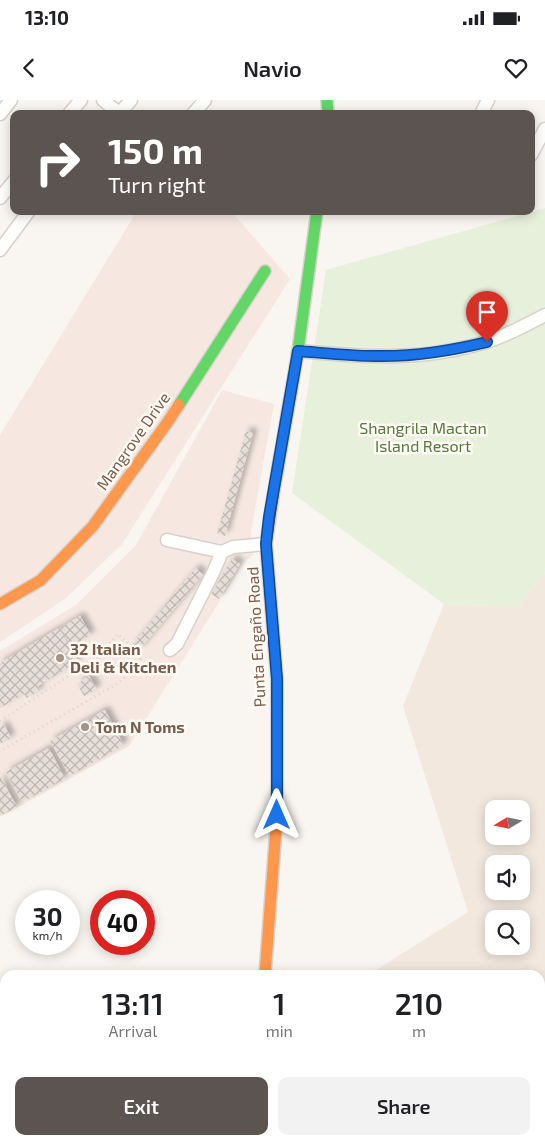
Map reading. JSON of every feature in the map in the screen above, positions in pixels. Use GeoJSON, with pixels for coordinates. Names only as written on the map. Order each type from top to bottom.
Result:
{"type":"FeatureCollection","features":[{"type":"Feature","properties":{"kind":"street","name":"Punta Engaño Road"},"geometry":{"type":"LineString","coordinates":[[265,970],[277,815],[277,679],[266,544],[298,351],[316,215]]}},
{"type":"Feature","properties":{"kind":"street","name":"Mangrove Drive"},"geometry":{"type":"LineString","coordinates":[[0,604],[41,580],[93,526],[166,423],[265,271]]}},
{"type":"Feature","properties":{"kind":"lane"},"geometry":{"type":"LineString","coordinates":[[0,114],[11,100]]}},
{"type":"Feature","properties":{"kind":"lane"},"geometry":{"type":"LineString","coordinates":[[72,110],[80,100]]}},
{"type":"Feature","properties":{"kind":"lane"},"geometry":{"type":"LineString","coordinates":[[123,110],[131,100]]}},
{"type":"Feature","properties":{"kind":"lane"},"geometry":{"type":"LineString","coordinates":[[196,110],[205,100]]}},
{"type":"Feature","properties":{"kind":"lane"},"geometry":{"type":"LineString","coordinates":[[535,148],[545,129]]}},
{"type":"Feature","properties":{"kind":"lane"},"geometry":{"type":"LineString","coordinates":[[0,198],[10,186]]}},
{"type":"Feature","properties":{"kind":"lane"},"geometry":{"type":"LineString","coordinates":[[0,250],[26,215]]}},
{"type":"Feature","properties":{"kind":"lane"},"geometry":{"type":"LineString","coordinates":[[298,351],[403,356],[465,348],[508,334],[545,315]]}},
{"type":"Feature","properties":{"kind":"lane"},"geometry":{"type":"LineString","coordinates":[[166,540],[222,552],[233,547],[266,544]]}},
{"type":"Feature","properties":{"kind":"lane"},"geometry":{"type":"LineString","coordinates":[[170,650],[177,644],[213,574],[222,552]]}},
{"type":"Feature","properties":{"kind":"path"},"geometry":{"type":"LineString","coordinates":[[0,721],[99,656],[118,634],[134,648],[140,659],[128,676],[115,685],[0,751]]}},
{"type":"Feature","properties":{"kind":"shaded area"},"geometry":{"type":"Polygon","coordinates":[[[135,215],[234,215],[290,279],[122,544],[66,598],[0,642],[0,435],[135,215]]]}},
{"type":"Feature","properties":{"kind":"shaded area"},"geometry":{"type":"Polygon","coordinates":[[[222,390],[274,404],[251,532],[253,555],[243,564],[129,746],[0,817],[0,651],[76,605],[136,545],[222,390]]]}},
{"type":"Feature","properties":{"kind":"shaded area"},"geometry":{"type":"Polygon","coordinates":[[[545,573],[545,970],[376,970],[468,912],[403,706],[444,604],[518,607],[545,573]]]}},
{"type":"Feature","properties":{"kind":"green space","name":"Shangrila Mactan Island Resort"},"geometry":{"type":"Polygon","coordinates":[[[545,208],[545,573],[518,607],[444,604],[292,493],[326,270],[520,215],[535,215],[535,211],[545,208]]]}},
{"type":"Feature","properties":{"kind":"building"},"geometry":{"type":"Polygon","coordinates":[[[246,431],[253,433],[225,536],[217,534],[246,431]]]}},
{"type":"Feature","properties":{"kind":"building"},"geometry":{"type":"Polygon","coordinates":[[[232,559],[240,564],[219,599],[211,594],[232,559]]]}},
{"type":"Feature","properties":{"kind":"building"},"geometry":{"type":"Polygon","coordinates":[[[196,568],[203,575],[139,650],[132,645],[196,568]]]}},
{"type":"Feature","properties":{"kind":"building"},"geometry":{"type":"Polygon","coordinates":[[[80,616],[91,635],[71,646],[60,628],[80,616]]]}},
{"type":"Feature","properties":{"kind":"building"},"geometry":{"type":"Polygon","coordinates":[[[59,628],[79,661],[38,686],[40,690],[27,698],[24,694],[0,708],[0,663],[59,628]]]}},
{"type":"Feature","properties":{"kind":"building"},"geometry":{"type":"Polygon","coordinates":[[[89,676],[97,689],[84,696],[77,684],[89,676]]]}},
{"type":"Feature","properties":{"kind":"building"},"geometry":{"type":"Polygon","coordinates":[[[105,710],[124,745],[70,776],[50,741],[105,710]]]}},
{"type":"Feature","properties":{"kind":"building"},"geometry":{"type":"Polygon","coordinates":[[[4,725],[11,738],[0,744],[0,727],[4,725]]]}},
{"type":"Feature","properties":{"kind":"building"},"geometry":{"type":"Polygon","coordinates":[[[49,748],[65,779],[22,802],[6,772],[49,748]]]}},
{"type":"Feature","properties":{"kind":"building"},"geometry":{"type":"Polygon","coordinates":[[[0,776],[17,807],[0,816],[0,776]]]}},
{"type":"Feature","properties":{"kind":"traffic: fast"},"geometry":{"type":"LineString","coordinates":[[327,100],[328,110]]}},
{"type":"Feature","properties":{"kind":"traffic: fast"},"geometry":{"type":"LineString","coordinates":[[273,496],[298,351],[316,215]]}},
{"type":"Feature","properties":{"kind":"traffic: fast"},"geometry":{"type":"LineString","coordinates":[[179,405],[265,271]]}},
{"type":"Feature","properties":{"kind":"traffic: slow"},"geometry":{"type":"LineString","coordinates":[[0,604],[41,580],[93,526],[179,405]]}},
{"type":"Feature","properties":{"kind":"traffic: slow"},"geometry":{"type":"LineString","coordinates":[[265,970],[277,815],[277,775]]}},
{"type":"Feature","properties":{"kind":"traffic: jam"},"geometry":{"type":"LineString","coordinates":[[273,496],[266,544],[277,679],[277,775]]}},
{"type":"Feature","properties":{"kind":"place","name":"32 Italian Deli & Kitchen"},"geometry":{"type":"Point","coordinates":[60,658]}},
{"type":"Feature","properties":{"kind":"place","name":"Tom N Toms"},"geometry":{"type":"Point","coordinates":[85,727]}},
{"type":"Feature","properties":{"kind":"route"},"geometry":{"type":"LineString","coordinates":[[277,815],[277,679],[266,544],[298,351],[403,356],[465,348],[487,342]]}}]}
